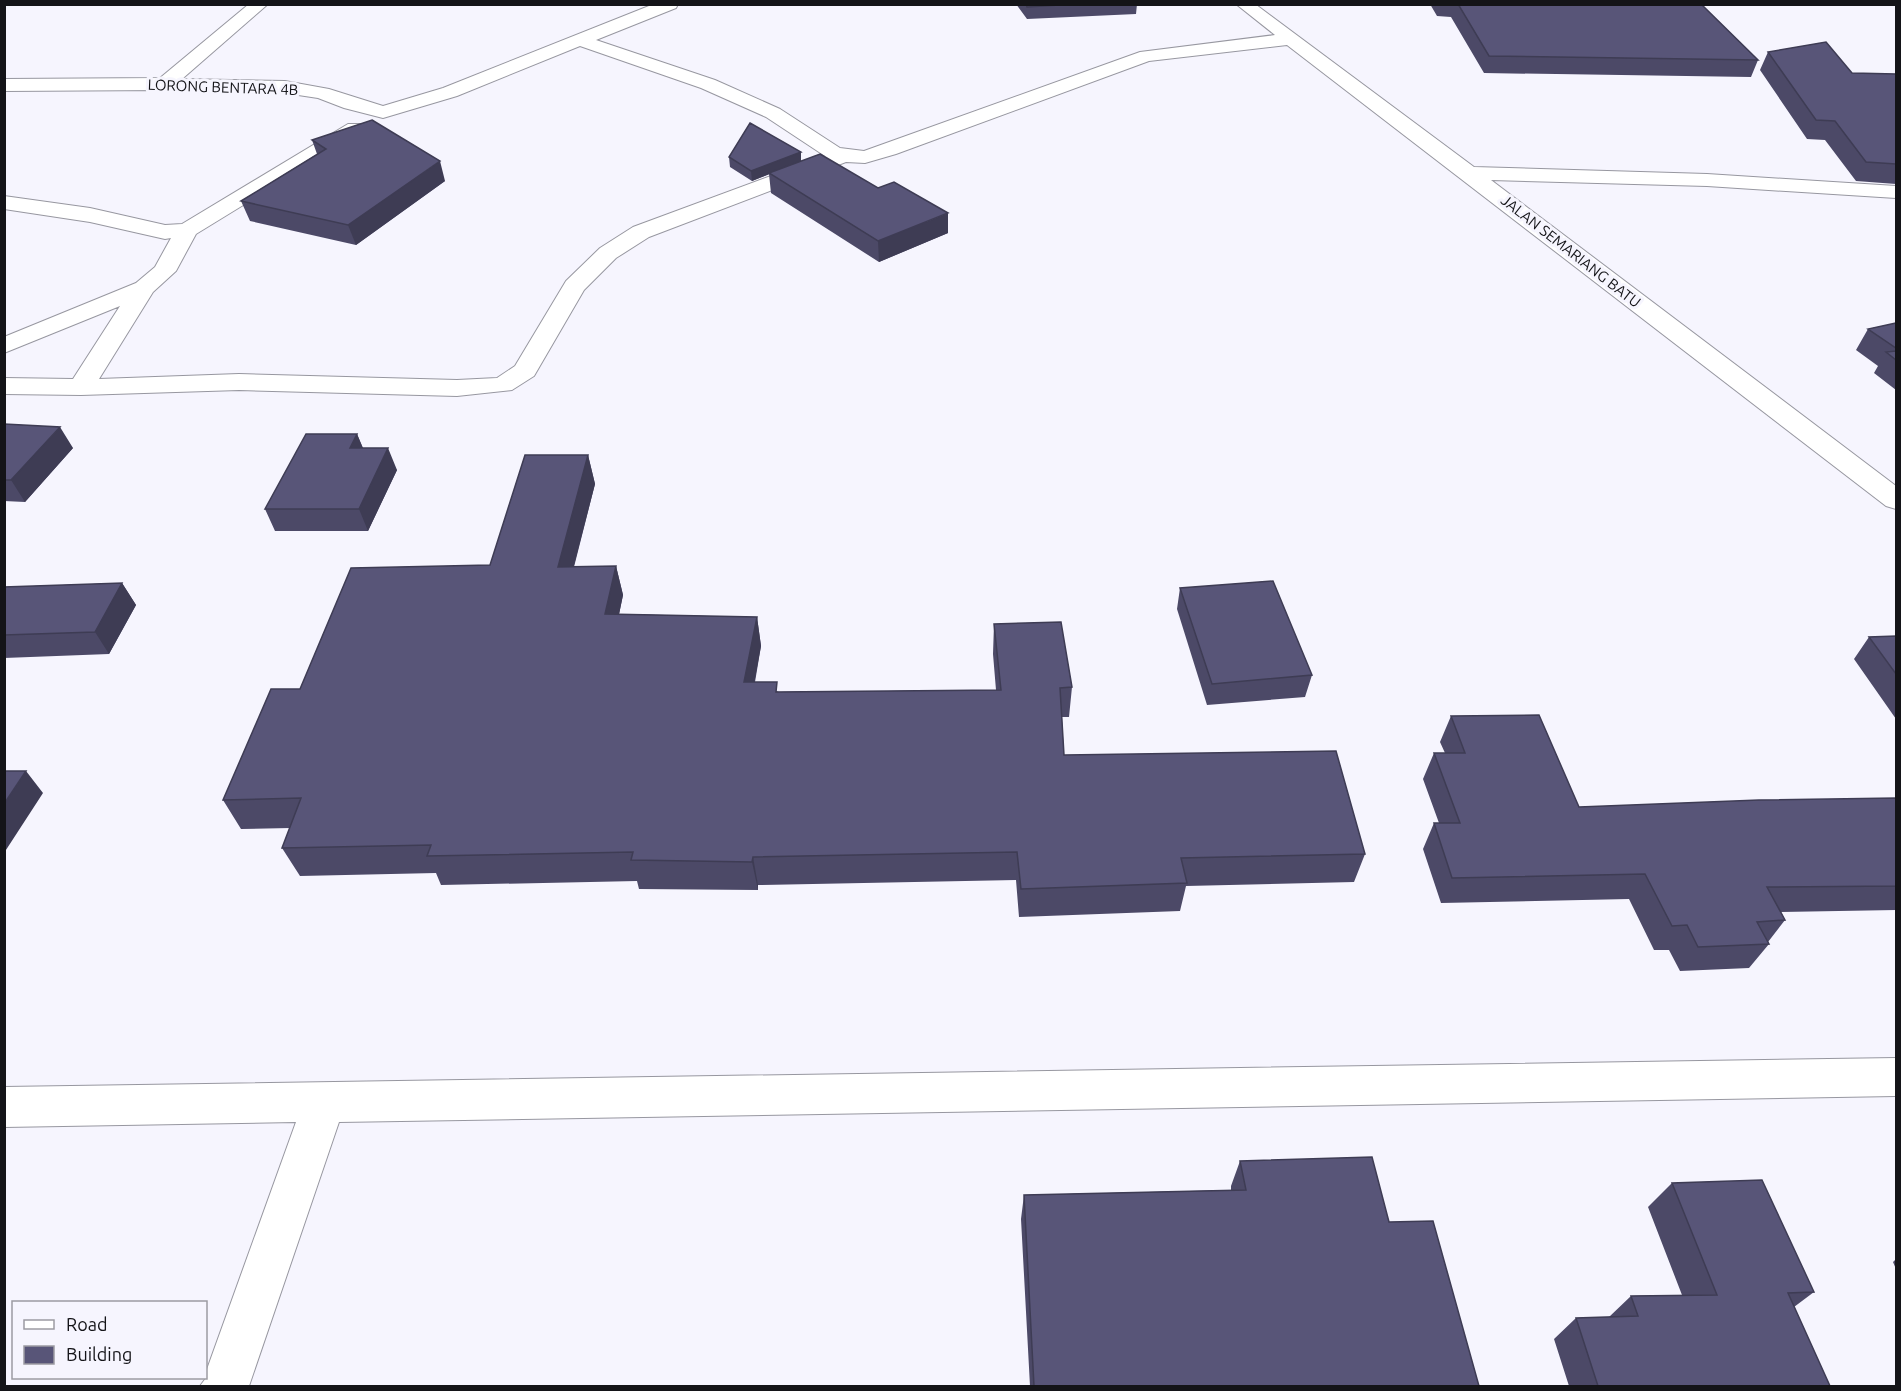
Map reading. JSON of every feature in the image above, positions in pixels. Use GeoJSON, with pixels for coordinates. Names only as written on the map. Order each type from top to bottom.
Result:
{"type":"FeatureCollection","features":[{"type":"Feature","properties":{"kind":"street"},"geometry":{"type":"LineString","coordinates":[[165,84],[260,4]]}},
{"type":"Feature","properties":{"kind":"street","name":"LORONG BENTARA 4B"},"geometry":{"type":"LineString","coordinates":[[4,85],[165,84],[285,87],[322,93],[382,112],[450,92],[670,4]]}},
{"type":"Feature","properties":{"kind":"street","name":"JALAN SEMARIANG BATU"},"geometry":{"type":"LineString","coordinates":[[1244,4],[1896,500]]}},
{"type":"Feature","properties":{"kind":"street"},"geometry":{"type":"LineString","coordinates":[[578,40],[708,84],[773,113],[833,152],[844,156],[865,157],[1146,56],[1290,39]]}},
{"type":"Feature","properties":{"kind":"street"},"geometry":{"type":"LineString","coordinates":[[4,202],[90,215],[165,232],[186,230],[312,152],[382,112]]}},
{"type":"Feature","properties":{"kind":"street"},"geometry":{"type":"LineString","coordinates":[[4,386],[81,387],[238,382],[457,388],[503,385],[525,371],[574,286],[608,253],[641,232],[844,156]]}},
{"type":"Feature","properties":{"kind":"street"},"geometry":{"type":"LineString","coordinates":[[1469,173],[1707,180],[1896,192]]}},
{"type":"Feature","properties":{"kind":"street"},"geometry":{"type":"LineString","coordinates":[[81,387],[144,288],[164,271],[186,230]]}},
{"type":"Feature","properties":{"kind":"street"},"geometry":{"type":"LineString","coordinates":[[4,346],[144,288]]}},
{"type":"Feature","properties":{"kind":"street"},"geometry":{"type":"LineString","coordinates":[[4,1107],[1896,1077]]}},
{"type":"Feature","properties":{"kind":"street"},"geometry":{"type":"LineString","coordinates":[[225,1386],[324,1103]]}},
{"type":"Feature","properties":{"kind":"building"},"geometry":{"type":"Polygon","coordinates":[[[1026,4],[1077,4],[1027,7],[1026,4]]]}},
{"type":"Feature","properties":{"kind":"building"},"geometry":{"type":"Polygon","coordinates":[[[1458,4],[1701,4],[1758,60],[1489,56],[1458,4]]]}},
{"type":"Feature","properties":{"kind":"building"},"geometry":{"type":"Polygon","coordinates":[[[1826,42],[1852,73],[1896,74],[1896,164],[1866,162],[1835,121],[1816,120],[1768,52],[1826,42]]]}},
{"type":"Feature","properties":{"kind":"building"},"geometry":{"type":"Polygon","coordinates":[[[372,120],[440,161],[348,225],[241,201],[326,149],[312,140],[372,120]]]}},
{"type":"Feature","properties":{"kind":"building"},"geometry":{"type":"Polygon","coordinates":[[[750,123],[801,152],[751,171],[729,157],[750,123]]]}},
{"type":"Feature","properties":{"kind":"building"},"geometry":{"type":"Polygon","coordinates":[[[820,154],[878,188],[894,182],[948,213],[878,241],[769,173],[820,154]]]}},
{"type":"Feature","properties":{"kind":"building"},"geometry":{"type":"Polygon","coordinates":[[[1896,323],[1896,348],[1868,329],[1896,323]]]}},
{"type":"Feature","properties":{"kind":"building"},"geometry":{"type":"Polygon","coordinates":[[[1896,351],[1896,360],[1886,352],[1896,351]]]}},
{"type":"Feature","properties":{"kind":"building"},"geometry":{"type":"Polygon","coordinates":[[[4,424],[60,427],[11,480],[4,480],[4,424]]]}},
{"type":"Feature","properties":{"kind":"building"},"geometry":{"type":"Polygon","coordinates":[[[306,434],[357,434],[350,448],[388,448],[359,509],[265,509],[306,434]]]}},
{"type":"Feature","properties":{"kind":"building"},"geometry":{"type":"Polygon","coordinates":[[[525,455],[588,455],[558,567],[616,566],[605,614],[757,617],[744,682],[777,682],[776,692],[1001,690],[994,624],[1061,622],[1072,687],[1060,688],[1064,755],[1336,751],[1365,854],[1181,858],[1187,883],[1021,889],[1017,852],[753,857],[752,862],[631,860],[633,852],[427,856],[431,845],[282,848],[301,798],[223,800],[271,689],[300,689],[351,568],[490,565],[525,455]]]}},
{"type":"Feature","properties":{"kind":"building"},"geometry":{"type":"Polygon","coordinates":[[[1273,581],[1312,675],[1212,684],[1180,588],[1273,581]]]}},
{"type":"Feature","properties":{"kind":"building"},"geometry":{"type":"Polygon","coordinates":[[[122,583],[95,632],[4,635],[4,587],[122,583]]]}},
{"type":"Feature","properties":{"kind":"building"},"geometry":{"type":"Polygon","coordinates":[[[1896,636],[1896,674],[1869,637],[1896,636]]]}},
{"type":"Feature","properties":{"kind":"building"},"geometry":{"type":"Polygon","coordinates":[[[1539,715],[1579,807],[1759,800],[1896,798],[1896,886],[1767,887],[1785,920],[1757,922],[1769,944],[1698,947],[1687,925],[1672,926],[1645,874],[1452,878],[1434,823],[1460,823],[1434,753],[1465,753],[1451,716],[1539,715]]]}},
{"type":"Feature","properties":{"kind":"building"},"geometry":{"type":"Polygon","coordinates":[[[4,771],[26,771],[4,804],[4,771]]]}},
{"type":"Feature","properties":{"kind":"building"},"geometry":{"type":"Polygon","coordinates":[[[1372,1157],[1389,1222],[1433,1221],[1479,1386],[1034,1386],[1024,1195],[1246,1190],[1240,1161],[1372,1157]]]}},
{"type":"Feature","properties":{"kind":"building"},"geometry":{"type":"Polygon","coordinates":[[[1762,1180],[1814,1292],[1788,1293],[1830,1386],[1598,1386],[1576,1318],[1638,1316],[1631,1296],[1717,1295],[1672,1183],[1762,1180]]]}}]}
